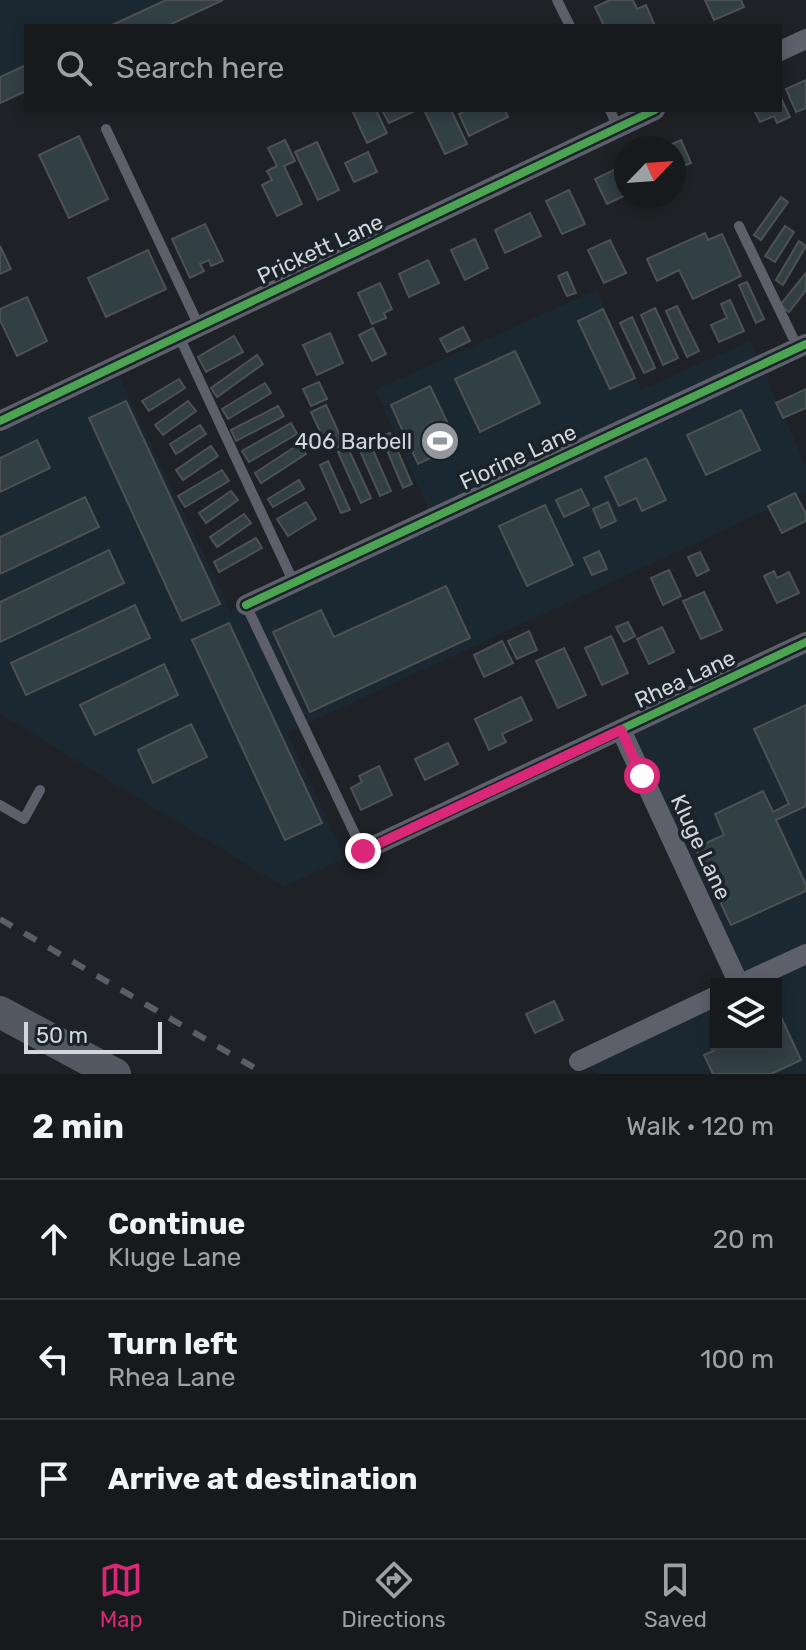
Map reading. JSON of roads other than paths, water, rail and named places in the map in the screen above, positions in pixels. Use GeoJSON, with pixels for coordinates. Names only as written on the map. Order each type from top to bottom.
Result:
{"type":"FeatureCollection","features":[{"type":"Feature","properties":{"kind":"main road"},"geometry":{"type":"LineString","coordinates":[[0,1012],[115,1074]]}},
{"type":"Feature","properties":{"kind":"main road"},"geometry":{"type":"LineString","coordinates":[[0,1021],[83,1074]]}},
{"type":"Feature","properties":{"kind":"street"},"geometry":{"type":"LineString","coordinates":[[782,50],[806,39]]}},
{"type":"Feature","properties":{"kind":"street","name":"Prickett Lane"},"geometry":{"type":"LineString","coordinates":[[0,421],[179,336],[614,119],[646,112]]}},
{"type":"Feature","properties":{"kind":"street","name":"Florine Lane"},"geometry":{"type":"LineString","coordinates":[[246,605],[802,346]]}},
{"type":"Feature","properties":{"kind":"street","name":"Rhea Lane"},"geometry":{"type":"LineString","coordinates":[[363,851],[806,642]]}},
{"type":"Feature","properties":{"kind":"street","name":"Kluge Lane"},"geometry":{"type":"LineString","coordinates":[[621,730],[737,978]]}},
{"type":"Feature","properties":{"kind":"street"},"geometry":{"type":"LineString","coordinates":[[753,978],[806,954]]}},
{"type":"Feature","properties":{"kind":"street"},"geometry":{"type":"LineString","coordinates":[[579,1061],[710,999]]}},
{"type":"Feature","properties":{"kind":"lane"},"geometry":{"type":"LineString","coordinates":[[557,0],[569,24]]}},
{"type":"Feature","properties":{"kind":"lane"},"geometry":{"type":"LineString","coordinates":[[106,129],[199,326]]}},
{"type":"Feature","properties":{"kind":"lane"},"geometry":{"type":"LineString","coordinates":[[739,226],[802,346]]}},
{"type":"Feature","properties":{"kind":"lane"},"geometry":{"type":"LineString","coordinates":[[179,336],[294,583]]}},
{"type":"Feature","properties":{"kind":"lane"},"geometry":{"type":"LineString","coordinates":[[246,605],[363,851]]}},
{"type":"Feature","properties":{"kind":"lane"},"geometry":{"type":"LineString","coordinates":[[0,805],[24,819],[40,790]]}},
{"type":"Feature","properties":{"kind":"railway"},"geometry":{"type":"LineString","coordinates":[[0,919],[265,1074]]}},
{"type":"Feature","properties":{"kind":"place","name":"406 Barbell"},"geometry":{"type":"Point","coordinates":[440,441]}}]}
